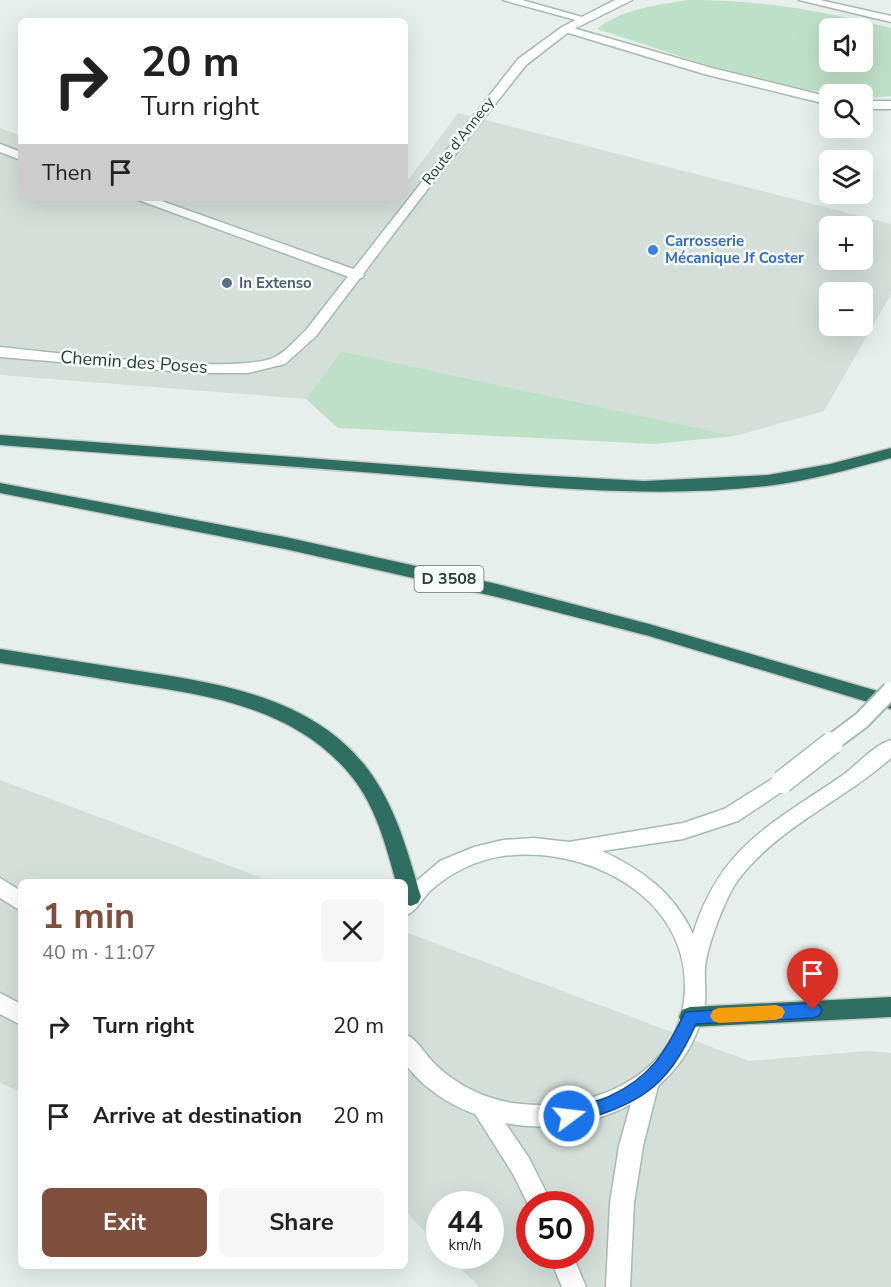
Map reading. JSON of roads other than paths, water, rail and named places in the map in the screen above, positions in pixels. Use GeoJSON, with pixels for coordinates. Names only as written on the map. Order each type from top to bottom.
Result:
{"type":"FeatureCollection","features":[{"type":"Feature","properties":{"kind":"highway"},"geometry":{"type":"LineString","coordinates":[[0,440],[551,481],[676,488],[786,478],[840,468],[891,453]]}},
{"type":"Feature","properties":{"kind":"highway","name":"D 3508"},"geometry":{"type":"LineString","coordinates":[[0,488],[186,522],[420,572],[581,612],[891,702]]}},
{"type":"Feature","properties":{"kind":"highway"},"geometry":{"type":"LineString","coordinates":[[0,656],[236,696],[281,711],[315,729],[340,750],[360,772],[376,799],[388,824],[402,879]]}},
{"type":"Feature","properties":{"kind":"highway"},"geometry":{"type":"LineString","coordinates":[[690,1017],[891,1007]]}},
{"type":"Feature","properties":{"kind":"street"},"geometry":{"type":"LineString","coordinates":[[509,0],[583,19]]}},
{"type":"Feature","properties":{"kind":"street","name":"Route d'Annecy"},"geometry":{"type":"LineString","coordinates":[[268,365],[280,361],[300,345],[505,80],[536,49],[583,19],[624,0]]}},
{"type":"Feature","properties":{"kind":"street"},"geometry":{"type":"LineString","coordinates":[[805,0],[891,19]]}},
{"type":"Feature","properties":{"kind":"street"},"geometry":{"type":"LineString","coordinates":[[566,29],[708,71],[819,98]]}},
{"type":"Feature","properties":{"kind":"street"},"geometry":{"type":"LineString","coordinates":[[873,105],[891,105]]}},
{"type":"Feature","properties":{"kind":"street"},"geometry":{"type":"LineString","coordinates":[[0,148],[18,155]]}},
{"type":"Feature","properties":{"kind":"street"},"geometry":{"type":"LineString","coordinates":[[149,201],[357,274]]}},
{"type":"Feature","properties":{"kind":"street","name":"Chemin des Poses"},"geometry":{"type":"LineString","coordinates":[[0,352],[196,368],[268,365]]}},
{"type":"Feature","properties":{"kind":"street"},"geometry":{"type":"LineString","coordinates":[[570,848],[683,831],[731,815],[782,782],[862,720],[891,690]]}},
{"type":"Feature","properties":{"kind":"street"},"geometry":{"type":"LineString","coordinates":[[694,969],[711,913],[732,872],[771,834],[872,765],[891,747]]}},
{"type":"Feature","properties":{"kind":"street"},"geometry":{"type":"LineString","coordinates":[[408,902],[443,869],[481,851],[526,844],[570,848],[606,860],[645,885],[665,904],[684,935],[694,969],[695,994],[690,1017],[675,1052],[648,1082],[612,1104],[569,1116],[525,1116],[481,1106],[442,1085],[408,1054]]}},
{"type":"Feature","properties":{"kind":"street"},"geometry":{"type":"LineString","coordinates":[[0,887],[18,900]]}},
{"type":"Feature","properties":{"kind":"street"},"geometry":{"type":"LineString","coordinates":[[0,1003],[18,1013]]}},
{"type":"Feature","properties":{"kind":"street"},"geometry":{"type":"LineString","coordinates":[[618,1287],[624,1191],[631,1146],[648,1082]]}},
{"type":"Feature","properties":{"kind":"street"},"geometry":{"type":"LineString","coordinates":[[481,1106],[521,1166],[534,1191]]}},
{"type":"Feature","properties":{"kind":"street"},"geometry":{"type":"LineString","coordinates":[[566,1269],[574,1287]]}},
{"type":"Feature","properties":{"kind":"place","name":"Carrosserie Mécanique Jf Coster"},"geometry":{"type":"Point","coordinates":[653,250]}},
{"type":"Feature","properties":{"kind":"place","name":"In Extenso"},"geometry":{"type":"Point","coordinates":[227,283]}}]}
